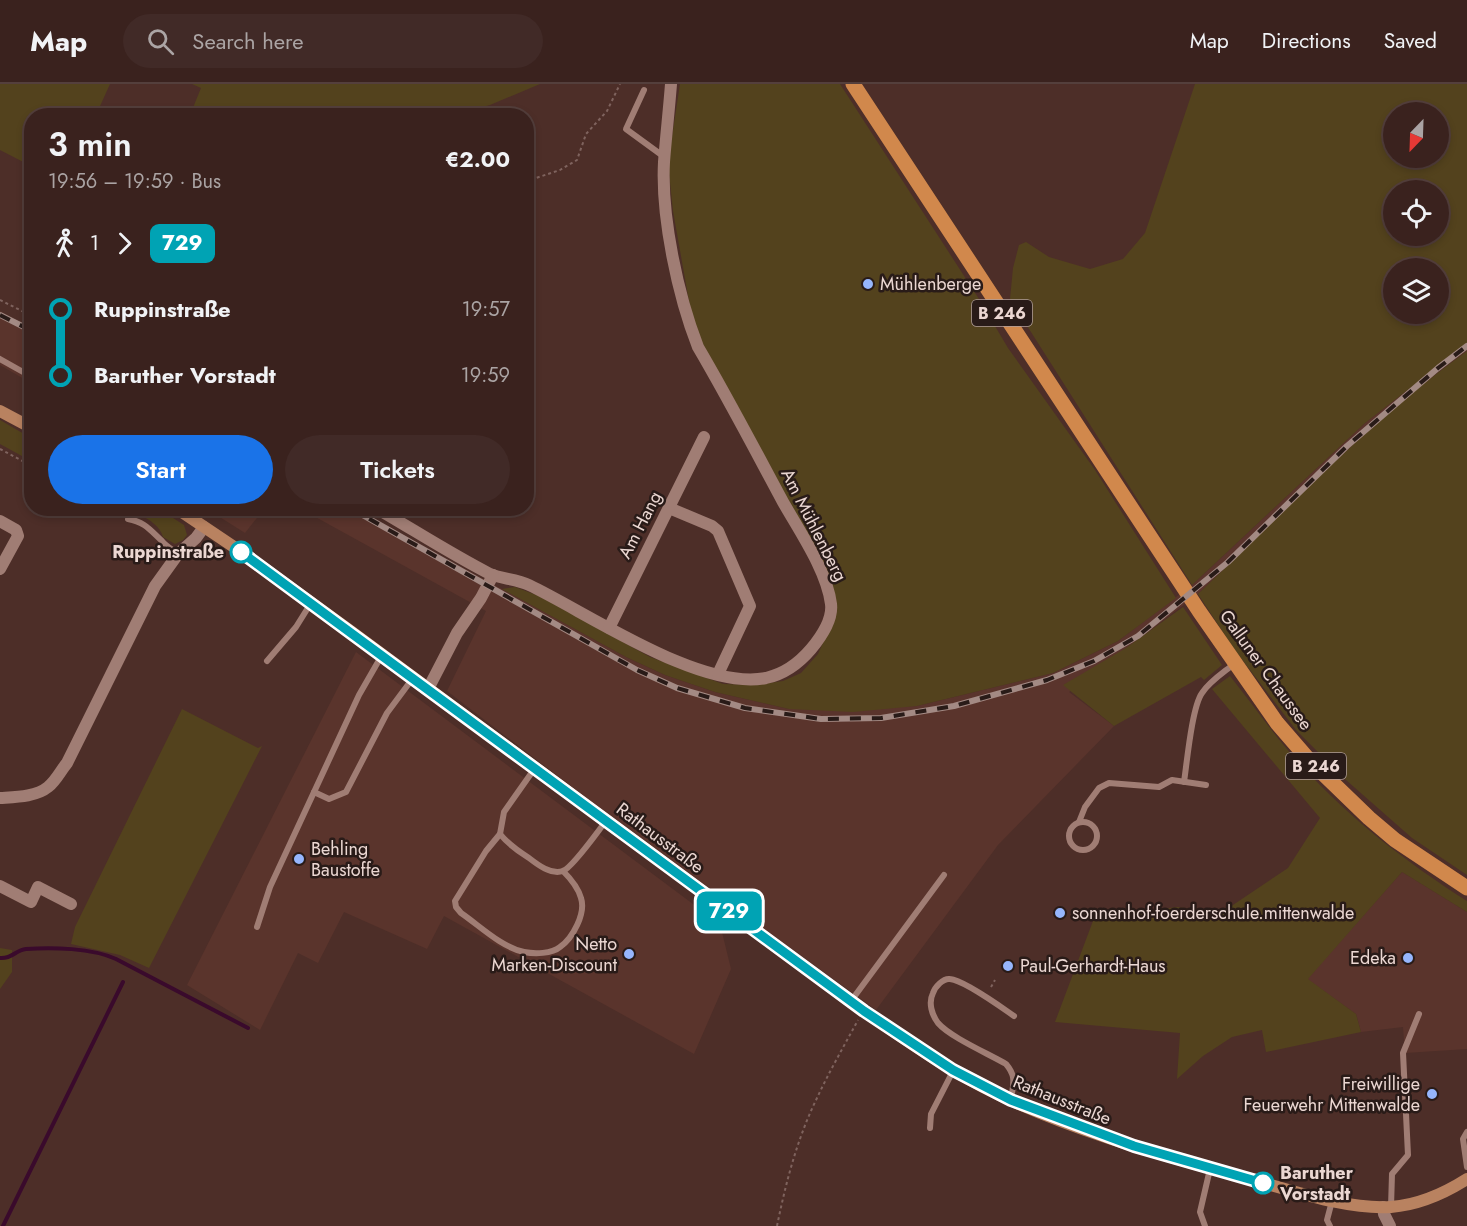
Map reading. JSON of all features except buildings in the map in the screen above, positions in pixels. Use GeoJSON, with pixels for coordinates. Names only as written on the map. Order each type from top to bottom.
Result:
{"type":"FeatureCollection","features":[{"type":"Feature","properties":{"kind":"main road","name":"Galluner Chaussee"},"geometry":{"type":"LineString","coordinates":[[853,84],[1199,611],[1277,723],[1339,790],[1395,840],[1467,888]]}},
{"type":"Feature","properties":{"kind":"main road"},"geometry":{"type":"LineString","coordinates":[[0,411],[24,424]]}},
{"type":"Feature","properties":{"kind":"main road","name":"Rathausstraße"},"geometry":{"type":"LineString","coordinates":[[188,516],[311,603],[864,1011],[953,1070],[1011,1100],[1088,1130],[1151,1152],[1210,1168]]}},
{"type":"Feature","properties":{"kind":"main road"},"geometry":{"type":"LineString","coordinates":[[1210,1168],[1332,1200],[1387,1207],[1425,1199],[1442,1193],[1467,1179]]}},
{"type":"Feature","properties":{"kind":"street","name":"Am Mühlenberg"},"geometry":{"type":"LineString","coordinates":[[389,516],[493,575],[526,584],[679,662],[718,674],[743,678],[764,678],[799,662],[821,636],[829,621],[832,608],[829,592],[820,569],[698,347],[687,318],[665,210],[665,157],[671,84]]}},
{"type":"Feature","properties":{"kind":"street","name":"Am Hang"},"geometry":{"type":"LineString","coordinates":[[609,628],[704,437]]}},
{"type":"Feature","properties":{"kind":"street"},"geometry":{"type":"LineString","coordinates":[[669,508],[712,526],[718,531],[750,606],[718,674]]}},
{"type":"Feature","properties":{"kind":"street"},"geometry":{"type":"LineString","coordinates":[[0,521],[16,530],[18,536],[0,569]]}},
{"type":"Feature","properties":{"kind":"street"},"geometry":{"type":"LineString","coordinates":[[0,798],[21,797],[48,787],[62,770],[155,586],[178,554],[196,538],[204,527]]}},
{"type":"Feature","properties":{"kind":"street"},"geometry":{"type":"LineString","coordinates":[[428,689],[457,633],[481,598],[493,575]]}},
{"type":"Feature","properties":{"kind":"street"},"geometry":{"type":"LineString","coordinates":[[0,886],[31,903],[38,887],[71,904]]}},
{"type":"Feature","properties":{"kind":"street"},"geometry":{"type":"LineString","coordinates":[[1387,1207],[1384,1214],[1390,1226]]}},
{"type":"Feature","properties":{"kind":"lane"},"geometry":{"type":"LineString","coordinates":[[644,90],[626,129],[665,157]]}},
{"type":"Feature","properties":{"kind":"lane"},"geometry":{"type":"LineString","coordinates":[[0,359],[24,372]]}},
{"type":"Feature","properties":{"kind":"lane"},"geometry":{"type":"LineString","coordinates":[[128,519],[140,521],[154,530],[161,540],[178,554]]}},
{"type":"Feature","properties":{"kind":"lane"},"geometry":{"type":"LineString","coordinates":[[267,661],[296,627],[311,603]]}},
{"type":"Feature","properties":{"kind":"lane"},"geometry":{"type":"LineString","coordinates":[[257,927],[270,887],[359,695],[382,655]]}},
{"type":"Feature","properties":{"kind":"lane"},"geometry":{"type":"LineString","coordinates":[[1184,782],[1194,720],[1201,694],[1215,679],[1235,664]]}},
{"type":"Feature","properties":{"kind":"lane"},"geometry":{"type":"LineString","coordinates":[[314,792],[329,799],[346,792],[387,713],[413,678]]}},
{"type":"Feature","properties":{"kind":"lane"},"geometry":{"type":"LineString","coordinates":[[535,768],[504,812],[500,834],[486,851],[455,901],[456,907],[461,913],[511,948],[525,952],[550,952],[560,948],[580,918],[582,900],[576,886],[563,871]]}},
{"type":"Feature","properties":{"kind":"lane"},"geometry":{"type":"LineString","coordinates":[[1079,822],[1093,825],[1097,834],[1096,843],[1088,850],[1078,850],[1069,840],[1069,831],[1079,822],[1085,807],[1100,788],[1109,783],[1159,787],[1172,780],[1206,785]]}},
{"type":"Feature","properties":{"kind":"lane"},"geometry":{"type":"LineString","coordinates":[[500,834],[506,842],[540,866],[554,871],[563,871],[572,864],[606,820]]}},
{"type":"Feature","properties":{"kind":"lane"},"geometry":{"type":"LineString","coordinates":[[851,1001],[944,875]]}},
{"type":"Feature","properties":{"kind":"lane"},"geometry":{"type":"LineString","coordinates":[[1011,1100],[1013,1072],[1006,1064],[948,1032],[939,1024],[930,1001],[939,984],[950,979],[960,982],[1014,1016]]}},
{"type":"Feature","properties":{"kind":"lane"},"geometry":{"type":"LineString","coordinates":[[1387,1207],[1392,1174],[1408,1155],[1403,1053],[1419,1014]]}},
{"type":"Feature","properties":{"kind":"lane"},"geometry":{"type":"LineString","coordinates":[[930,1128],[931,1114],[953,1070]]}},
{"type":"Feature","properties":{"kind":"lane"},"geometry":{"type":"LineString","coordinates":[[1467,1132],[1463,1140],[1467,1167]]}},
{"type":"Feature","properties":{"kind":"lane"},"geometry":{"type":"LineString","coordinates":[[1205,1226],[1200,1212],[1210,1168]]}},
{"type":"Feature","properties":{"kind":"lane"},"geometry":{"type":"LineString","coordinates":[[1330,1226],[1327,1220],[1332,1200]]}},
{"type":"Feature","properties":{"kind":"path"},"geometry":{"type":"LineString","coordinates":[[534,179],[560,170],[577,160],[586,134],[607,111],[620,84]]}},
{"type":"Feature","properties":{"kind":"path"},"geometry":{"type":"LineString","coordinates":[[0,300],[24,312]]}},
{"type":"Feature","properties":{"kind":"path"},"geometry":{"type":"LineString","coordinates":[[0,449],[24,462]]}},
{"type":"Feature","properties":{"kind":"path"},"geometry":{"type":"LineString","coordinates":[[123,516],[128,519]]}},
{"type":"Feature","properties":{"kind":"path"},"geometry":{"type":"LineString","coordinates":[[777,1226],[791,1167],[813,1108],[864,1011]]}},
{"type":"Feature","properties":{"kind":"shaded area"},"geometry":{"type":"Polygon","coordinates":[[[0,84],[110,84],[99,108],[24,108],[24,162],[0,150],[0,84]]]}},
{"type":"Feature","properties":{"kind":"shaded area"},"geometry":{"type":"Polygon","coordinates":[[[192,84],[540,84],[479,108],[193,108],[201,88],[192,84]]]}},
{"type":"Feature","properties":{"kind":"shaded area"},"geometry":{"type":"Polygon","coordinates":[[[680,84],[840,84],[979,299],[1008,348],[1095,470],[1176,598],[1118,641],[1053,673],[917,706],[853,712],[789,709],[715,692],[665,675],[626,657],[502,589],[515,587],[539,596],[650,657],[723,684],[755,685],[783,681],[801,673],[818,654],[837,611],[831,588],[702,343],[692,318],[673,211],[668,163],[680,84]]]}},
{"type":"Feature","properties":{"kind":"shaded area"},"geometry":{"type":"Polygon","coordinates":[[[1195,84],[1467,84],[1467,344],[1365,423],[1192,585],[1010,299],[1013,268],[1019,245],[1026,242],[1049,257],[1090,269],[1123,259],[1145,233],[1195,84]]]}},
{"type":"Feature","properties":{"kind":"shaded area"},"geometry":{"type":"Polygon","coordinates":[[[0,311],[24,324],[24,379],[0,365],[0,311]]]}},
{"type":"Feature","properties":{"kind":"shaded area"},"geometry":{"type":"Polygon","coordinates":[[[1467,344],[1467,351],[1438,372],[1368,432],[1198,594],[1069,692],[1114,726],[998,845],[876,1010],[628,830],[447,691],[486,611],[314,516],[369,516],[626,657],[665,675],[715,692],[789,709],[917,706],[1053,673],[1118,641],[1192,585],[1365,423],[1467,344]]]}},
{"type":"Feature","properties":{"kind":"shaded area"},"geometry":{"type":"Polygon","coordinates":[[[1467,351],[1467,875],[1412,838],[1346,780],[1296,730],[1234,649],[1198,594],[1362,437],[1431,378],[1467,351]]]}},
{"type":"Feature","properties":{"kind":"shaded area"},"geometry":{"type":"Polygon","coordinates":[[[0,420],[24,434],[24,457],[0,444],[0,420]]]}},
{"type":"Feature","properties":{"kind":"shaded area"},"geometry":{"type":"Polygon","coordinates":[[[142,516],[170,516],[184,525],[187,535],[175,544],[163,537],[157,526],[142,516]]]}},
{"type":"Feature","properties":{"kind":"shaded area"},"geometry":{"type":"Polygon","coordinates":[[[218,516],[258,516],[245,533],[218,516]]]}},
{"type":"Feature","properties":{"kind":"shaded area"},"geometry":{"type":"Polygon","coordinates":[[[1183,607],[1222,665],[1204,680],[1201,677],[1114,726],[1063,685],[1126,648],[1183,607]]]}},
{"type":"Feature","properties":{"kind":"shaded area"},"geometry":{"type":"Polygon","coordinates":[[[356,652],[717,922],[721,928],[731,969],[694,1054],[444,916],[427,949],[344,912],[318,963],[298,953],[260,1030],[187,985],[356,652]]]}},
{"type":"Feature","properties":{"kind":"shaded area"},"geometry":{"type":"Polygon","coordinates":[[[1230,676],[1282,744],[1339,804],[1422,871],[1467,901],[1467,912],[1402,872],[1308,979],[1356,1014],[1361,1032],[1266,1052],[1262,1030],[1232,1037],[1203,1056],[1177,1079],[1180,1033],[1055,1022],[1093,921],[1176,907],[1214,911],[1230,907],[1288,868],[1320,818],[1212,689],[1230,676]]]}},
{"type":"Feature","properties":{"kind":"shaded area"},"geometry":{"type":"Polygon","coordinates":[[[182,709],[258,748],[262,746],[149,968],[120,955],[71,944],[75,927],[182,709]]]}},
{"type":"Feature","properties":{"kind":"shaded area"},"geometry":{"type":"Polygon","coordinates":[[[1402,872],[1467,912],[1467,1049],[1405,1053],[1403,1027],[1361,1032],[1356,1014],[1307,979],[1402,872]]]}},
{"type":"Feature","properties":{"kind":"shaded area"},"geometry":{"type":"Polygon","coordinates":[[[0,948],[12,950],[12,972],[0,989],[0,948]]]}},
{"type":"Feature","properties":{"kind":"waterway"},"geometry":{"type":"LineString","coordinates":[[0,958],[22,950],[36,948],[72,949],[106,955],[248,1028]]}},
{"type":"Feature","properties":{"kind":"waterway"},"geometry":{"type":"LineString","coordinates":[[3,1226],[123,982]]}},
{"type":"Feature","properties":{"kind":"railway"},"geometry":{"type":"LineString","coordinates":[[0,315],[24,327]]}},
{"type":"Feature","properties":{"kind":"railway"},"geometry":{"type":"LineString","coordinates":[[364,516],[637,670],[677,688],[745,708],[821,719],[881,718],[954,706],[1047,680],[1094,661],[1138,636],[1228,562],[1347,446],[1467,346]]}},
{"type":"Feature","properties":{"kind":"bus line","name":"729"},"geometry":{"type":"LineString","coordinates":[[241,552],[864,1011],[953,1070],[1011,1100],[1117,1141],[1263,1183]]}},
{"type":"Feature","properties":{"kind":"place","name":"Mühlenberge"},"geometry":{"type":"Point","coordinates":[868,284]}},
{"type":"Feature","properties":{"kind":"place","name":"Ruppinstraße"},"geometry":{"type":"Point","coordinates":[241,552]}},
{"type":"Feature","properties":{"kind":"place","name":"Behling Baustoffe"},"geometry":{"type":"Point","coordinates":[299,859]}},
{"type":"Feature","properties":{"kind":"place","name":"sonnenhof-foerderschule.mittenwalde"},"geometry":{"type":"Point","coordinates":[1060,913]}},
{"type":"Feature","properties":{"kind":"place","name":"Netto Marken-Discount"},"geometry":{"type":"Point","coordinates":[629,954]}},
{"type":"Feature","properties":{"kind":"place","name":"Edeka"},"geometry":{"type":"Point","coordinates":[1408,958]}},
{"type":"Feature","properties":{"kind":"place","name":"Paul-Gerhardt-Haus"},"geometry":{"type":"Point","coordinates":[1008,966]}},
{"type":"Feature","properties":{"kind":"place","name":"Freiwillige Feuerwehr Mittenwalde"},"geometry":{"type":"Point","coordinates":[1432,1094]}},
{"type":"Feature","properties":{"kind":"place","name":"Baruther Vorstadt"},"geometry":{"type":"Point","coordinates":[1263,1183]}}]}
